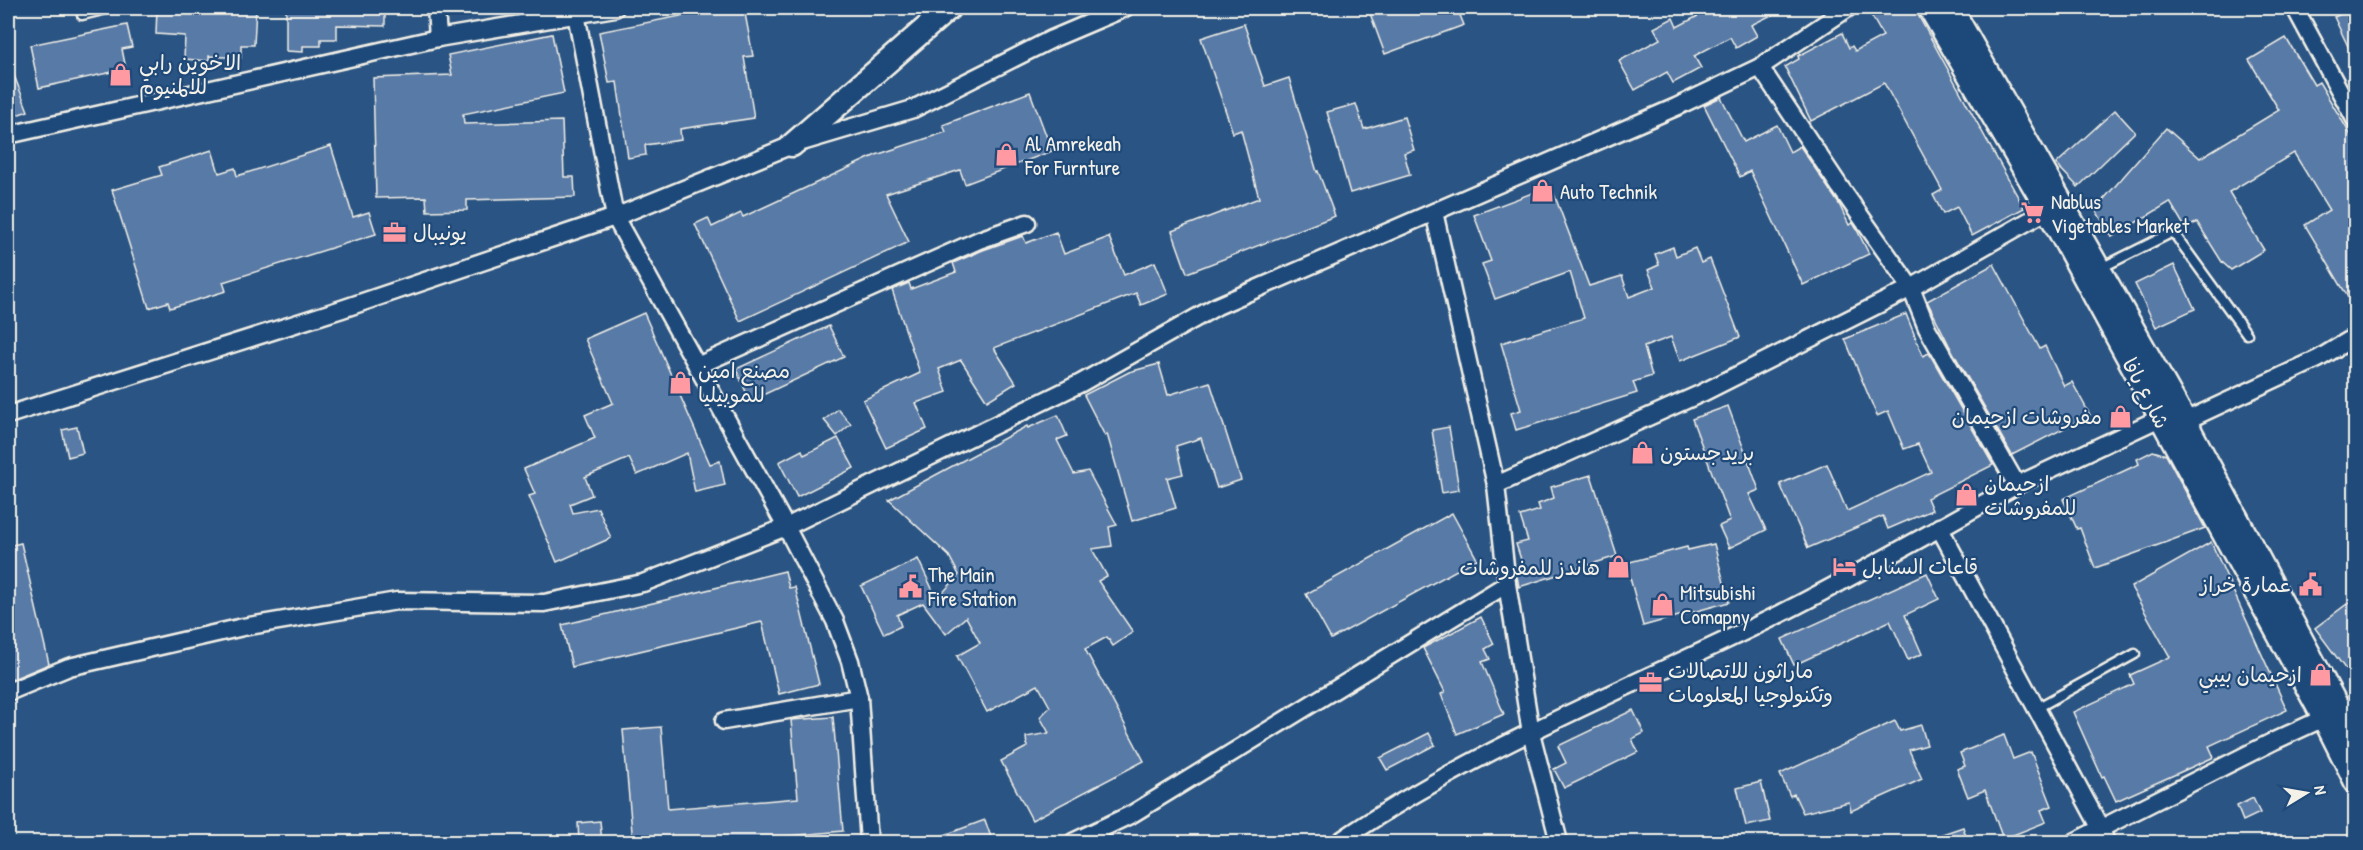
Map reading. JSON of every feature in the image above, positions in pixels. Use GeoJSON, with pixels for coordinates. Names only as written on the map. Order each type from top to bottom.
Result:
{"type":"FeatureCollection","features":[{"type":"Feature","properties":{"kind":"main road"},"geometry":{"type":"LineString","coordinates":[[792,145],[949,8]]}},
{"type":"Feature","properties":{"kind":"main road","name":"شارع يافا"},"geometry":{"type":"LineString","coordinates":[[1939,9],[2160,418],[2340,712],[2355,782]]}},
{"type":"Feature","properties":{"kind":"main road","name":"شارع يافا"},"geometry":{"type":"LineString","coordinates":[[1939,9],[2099,269],[2185,421],[2355,742]]}},
{"type":"Feature","properties":{"kind":"street"},"geometry":{"type":"LineString","coordinates":[[436,8],[438,38]]}},
{"type":"Feature","properties":{"kind":"street"},"geometry":{"type":"LineString","coordinates":[[8,135],[438,38],[615,8]]}},
{"type":"Feature","properties":{"kind":"street"},"geometry":{"type":"LineString","coordinates":[[8,415],[309,320],[615,217],[792,145],[913,109],[1052,39],[1125,8]]}},
{"type":"Feature","properties":{"kind":"street"},"geometry":{"type":"LineString","coordinates":[[8,692],[69,667],[254,625],[397,601],[544,603],[643,583],[786,527],[1081,383],[1217,306],[1676,107],[1760,67],[1848,8]]}},
{"type":"Feature","properties":{"kind":"street"},"geometry":{"type":"LineString","coordinates":[[2295,8],[2355,121]]}},
{"type":"Feature","properties":{"kind":"street"},"geometry":{"type":"LineString","coordinates":[[576,14],[615,217],[786,527],[835,621],[850,661],[859,698],[868,843]]}},
{"type":"Feature","properties":{"kind":"street"},"geometry":{"type":"LineString","coordinates":[[1760,67],[1911,288],[1927,328],[2018,485]]}},
{"type":"Feature","properties":{"kind":"street"},"geometry":{"type":"LineString","coordinates":[[1496,485],[1702,393],[1911,288],[2048,210]]}},
{"type":"Feature","properties":{"kind":"street"},"geometry":{"type":"LineString","coordinates":[[1434,212],[1496,485],[1507,584],[1531,733],[1557,842]]}},
{"type":"Feature","properties":{"kind":"street"},"geometry":{"type":"LineString","coordinates":[[697,366],[979,240],[1028,223]]}},
{"type":"Feature","properties":{"kind":"street"},"geometry":{"type":"LineString","coordinates":[[1339,843],[1374,818],[1531,733],[1771,618],[2018,485],[2160,418],[2185,421],[2318,359],[2355,336]]}},
{"type":"Feature","properties":{"kind":"street"},"geometry":{"type":"LineString","coordinates":[[1939,527],[2104,836]]}},
{"type":"Feature","properties":{"kind":"street"},"geometry":{"type":"LineString","coordinates":[[1073,843],[1132,814],[1507,584]]}},
{"type":"Feature","properties":{"kind":"street"},"geometry":{"type":"LineString","coordinates":[[724,721],[859,698]]}},
{"type":"Feature","properties":{"kind":"street"},"geometry":{"type":"LineString","coordinates":[[2074,843],[2104,836],[2274,741],[2340,712]]}},
{"type":"Feature","properties":{"kind":"lane"},"geometry":{"type":"LineString","coordinates":[[81,8],[82,15],[111,8]]}},
{"type":"Feature","properties":{"kind":"lane"},"geometry":{"type":"LineString","coordinates":[[2099,269],[2173,232],[2247,334]]}},
{"type":"Feature","properties":{"kind":"lane"},"geometry":{"type":"LineString","coordinates":[[2037,708],[2135,654]]}},
{"type":"Feature","properties":{"kind":"building"},"geometry":{"type":"Polygon","coordinates":[[[157,8],[256,8],[254,45],[241,45],[241,58],[209,56],[209,61],[184,59],[185,36],[156,34],[157,8]]]}},
{"type":"Feature","properties":{"kind":"building"},"geometry":{"type":"Polygon","coordinates":[[[286,8],[385,8],[385,26],[337,25],[337,39],[321,39],[321,46],[303,46],[303,52],[286,51],[286,8]]]}},
{"type":"Feature","properties":{"kind":"building"},"geometry":{"type":"Polygon","coordinates":[[[721,8],[744,8],[753,56],[744,57],[754,118],[680,129],[681,140],[645,145],[646,155],[628,158],[617,82],[609,83],[599,32],[721,8]]]}},
{"type":"Feature","properties":{"kind":"building"},"geometry":{"type":"Polygon","coordinates":[[[1368,8],[1457,8],[1464,25],[1385,54],[1368,8]]]}},
{"type":"Feature","properties":{"kind":"building"},"geometry":{"type":"Polygon","coordinates":[[[1713,8],[1786,8],[1751,25],[1757,36],[1736,48],[1730,37],[1694,56],[1701,68],[1673,83],[1667,72],[1635,90],[1619,61],[1660,39],[1654,28],[1673,18],[1677,27],[1713,8]]]}},
{"type":"Feature","properties":{"kind":"building"},"geometry":{"type":"Polygon","coordinates":[[[1867,8],[1916,8],[2024,208],[1972,236],[1957,207],[1943,214],[1933,195],[1942,190],[1884,83],[1811,121],[1785,67],[1799,59],[1798,56],[1842,33],[1849,48],[1852,46],[1855,51],[1883,36],[1867,8]]]}},
{"type":"Feature","properties":{"kind":"building"},"geometry":{"type":"Polygon","coordinates":[[[2355,8],[2355,61],[2334,17],[2355,8]]]}},
{"type":"Feature","properties":{"kind":"building"},"geometry":{"type":"Polygon","coordinates":[[[1244,24],[1265,86],[1289,78],[1317,172],[1335,216],[1187,273],[1172,231],[1259,198],[1241,130],[1233,133],[1201,38],[1244,24]]]}},
{"type":"Feature","properties":{"kind":"building"},"geometry":{"type":"Polygon","coordinates":[[[127,25],[132,47],[122,49],[126,69],[39,88],[30,45],[127,25]]]}},
{"type":"Feature","properties":{"kind":"building"},"geometry":{"type":"Polygon","coordinates":[[[552,34],[564,93],[463,114],[464,124],[562,121],[564,177],[574,177],[575,197],[467,200],[467,210],[427,211],[426,197],[376,198],[373,78],[452,75],[448,55],[552,34]]]}},
{"type":"Feature","properties":{"kind":"building"},"geometry":{"type":"Polygon","coordinates":[[[2286,38],[2314,85],[2319,82],[2355,142],[2355,309],[2305,225],[2329,210],[2294,153],[2229,192],[2264,250],[2231,270],[2222,262],[2197,222],[2186,229],[2170,202],[2112,237],[2095,209],[2166,128],[2200,158],[2279,110],[2249,60],[2286,38]]]}},
{"type":"Feature","properties":{"kind":"building"},"geometry":{"type":"Polygon","coordinates":[[[8,60],[28,111],[8,118],[8,60]]]}},
{"type":"Feature","properties":{"kind":"building"},"geometry":{"type":"Polygon","coordinates":[[[1030,92],[1052,151],[965,184],[960,170],[886,194],[909,242],[740,321],[695,224],[708,218],[712,227],[741,213],[743,217],[876,155],[946,132],[943,125],[1030,92]]]}},
{"type":"Feature","properties":{"kind":"building"},"geometry":{"type":"Polygon","coordinates":[[[1721,97],[1744,142],[1777,125],[1790,152],[1800,146],[1839,204],[1849,225],[1853,223],[1869,254],[1803,285],[1750,171],[1740,177],[1704,105],[1721,97]]]}},
{"type":"Feature","properties":{"kind":"building"},"geometry":{"type":"Polygon","coordinates":[[[1356,104],[1364,129],[1404,117],[1414,150],[1404,153],[1410,175],[1350,193],[1327,112],[1356,104]]]}},
{"type":"Feature","properties":{"kind":"building"},"geometry":{"type":"Polygon","coordinates":[[[2115,110],[2135,132],[2078,187],[2056,164],[2115,110]]]}},
{"type":"Feature","properties":{"kind":"building"},"geometry":{"type":"Polygon","coordinates":[[[331,146],[353,217],[369,212],[376,234],[223,282],[226,291],[170,308],[168,302],[149,308],[112,190],[162,175],[159,167],[212,150],[219,173],[235,168],[237,176],[331,146]]]}},
{"type":"Feature","properties":{"kind":"building"},"geometry":{"type":"Polygon","coordinates":[[[1551,186],[1589,286],[1622,276],[1629,297],[1655,287],[1648,270],[1659,265],[1655,254],[1673,247],[1676,256],[1695,248],[1701,263],[1710,259],[1740,337],[1680,361],[1671,337],[1644,347],[1652,376],[1633,382],[1637,393],[1516,430],[1511,413],[1521,410],[1501,343],[1584,318],[1570,272],[1495,299],[1482,264],[1491,261],[1474,215],[1551,186]]]}},
{"type":"Feature","properties":{"kind":"building"},"geometry":{"type":"Polygon","coordinates":[[[1056,232],[1064,254],[1109,237],[1124,275],[1155,262],[1168,294],[1141,305],[1136,293],[994,348],[1016,383],[987,401],[961,360],[939,369],[947,392],[916,403],[927,429],[886,448],[863,400],[920,373],[892,290],[909,283],[911,289],[956,272],[953,263],[983,250],[1023,236],[1026,243],[1056,232]]]}},
{"type":"Feature","properties":{"kind":"building"},"geometry":{"type":"Polygon","coordinates":[[[1994,264],[2040,349],[2045,346],[2064,386],[2072,382],[2090,415],[2012,455],[1949,345],[1927,301],[1994,264]]]}},
{"type":"Feature","properties":{"kind":"building"},"geometry":{"type":"Polygon","coordinates":[[[2174,265],[2195,309],[2156,327],[2135,284],[2174,265]]]}},
{"type":"Feature","properties":{"kind":"building"},"geometry":{"type":"Polygon","coordinates":[[[644,313],[710,464],[720,461],[725,485],[695,492],[687,453],[637,475],[629,458],[585,477],[592,495],[570,504],[573,513],[598,508],[611,538],[557,562],[529,496],[535,494],[524,469],[595,438],[585,415],[613,403],[585,339],[644,313]]]}},
{"type":"Feature","properties":{"kind":"building"},"geometry":{"type":"Polygon","coordinates":[[[1906,314],[1923,356],[1929,353],[1993,465],[1927,498],[1932,510],[1888,529],[1883,516],[1808,548],[1780,484],[1827,464],[1847,511],[1931,472],[1918,444],[1904,449],[1888,411],[1877,416],[1845,339],[1906,314]]]}},
{"type":"Feature","properties":{"kind":"building"},"geometry":{"type":"Polygon","coordinates":[[[829,326],[844,357],[750,401],[736,369],[829,326]]]}},
{"type":"Feature","properties":{"kind":"building"},"geometry":{"type":"Polygon","coordinates":[[[1159,364],[1168,395],[1210,382],[1241,480],[1217,488],[1201,438],[1176,446],[1183,474],[1167,478],[1176,508],[1132,521],[1107,434],[1105,436],[1084,395],[1129,372],[1159,364]]]}},
{"type":"Feature","properties":{"kind":"building"},"geometry":{"type":"Polygon","coordinates":[[[1728,406],[1759,490],[1749,494],[1766,530],[1729,548],[1719,526],[1730,521],[1692,419],[1728,406]]]}},
{"type":"Feature","properties":{"kind":"building"},"geometry":{"type":"Polygon","coordinates":[[[838,409],[851,424],[837,436],[824,420],[838,409]]]}},
{"type":"Feature","properties":{"kind":"building"},"geometry":{"type":"Polygon","coordinates":[[[1058,415],[1067,436],[1057,440],[1074,474],[1088,471],[1117,525],[1109,527],[1112,546],[1092,549],[1107,576],[1098,581],[1133,632],[1113,646],[1107,637],[1085,649],[1144,761],[1032,820],[1001,761],[1027,747],[1026,737],[1049,733],[1040,717],[1050,707],[1038,685],[987,712],[957,656],[980,643],[966,617],[946,634],[923,603],[897,615],[901,626],[884,634],[861,586],[918,559],[937,599],[959,575],[949,556],[889,500],[1027,426],[1028,428],[1058,415]]]}},
{"type":"Feature","properties":{"kind":"building"},"geometry":{"type":"Polygon","coordinates":[[[77,427],[83,453],[68,457],[62,430],[77,427]]]}},
{"type":"Feature","properties":{"kind":"building"},"geometry":{"type":"Polygon","coordinates":[[[1449,427],[1459,490],[1442,493],[1432,430],[1449,427]]]}},
{"type":"Feature","properties":{"kind":"building"},"geometry":{"type":"Polygon","coordinates":[[[838,438],[854,468],[797,497],[779,462],[802,450],[804,455],[838,438]]]}},
{"type":"Feature","properties":{"kind":"building"},"geometry":{"type":"Polygon","coordinates":[[[2153,451],[2166,455],[2205,528],[2095,568],[2080,528],[2077,529],[2063,499],[2139,464],[2137,459],[2153,451]]]}},
{"type":"Feature","properties":{"kind":"building"},"geometry":{"type":"Polygon","coordinates":[[[1591,475],[1617,556],[1519,587],[1516,571],[1524,569],[1516,544],[1528,541],[1520,516],[1540,510],[1538,504],[1554,498],[1551,487],[1591,475]]]}},
{"type":"Feature","properties":{"kind":"building"},"geometry":{"type":"Polygon","coordinates":[[[1452,513],[1477,559],[1331,639],[1306,594],[1452,513]]]}},
{"type":"Feature","properties":{"kind":"building"},"geometry":{"type":"Polygon","coordinates":[[[2211,542],[2287,710],[2209,746],[2214,757],[2116,801],[2104,776],[2102,777],[2073,712],[2134,684],[2130,675],[2170,657],[2131,587],[2211,542]]]}},
{"type":"Feature","properties":{"kind":"building"},"geometry":{"type":"Polygon","coordinates":[[[21,543],[49,664],[8,681],[8,546],[21,543]]]}},
{"type":"Feature","properties":{"kind":"building"},"geometry":{"type":"Polygon","coordinates":[[[1714,544],[1729,602],[1643,626],[1626,563],[1687,547],[1688,550],[1714,544]]]}},
{"type":"Feature","properties":{"kind":"building"},"geometry":{"type":"Polygon","coordinates":[[[785,571],[789,588],[795,587],[819,684],[779,694],[762,622],[572,667],[562,625],[785,571]]]}},
{"type":"Feature","properties":{"kind":"building"},"geometry":{"type":"Polygon","coordinates":[[[1927,573],[1939,599],[1905,615],[1922,654],[1908,660],[1890,621],[1794,665],[1782,639],[1927,573]]]}},
{"type":"Feature","properties":{"kind":"building"},"geometry":{"type":"Polygon","coordinates":[[[2355,598],[2355,663],[2346,670],[2315,628],[2355,598]]]}},
{"type":"Feature","properties":{"kind":"building"},"geometry":{"type":"Polygon","coordinates":[[[1481,617],[1494,644],[1485,649],[1490,659],[1482,662],[1504,714],[1457,734],[1441,694],[1445,692],[1423,648],[1481,617]]]}},
{"type":"Feature","properties":{"kind":"building"},"geometry":{"type":"Polygon","coordinates":[[[1633,710],[1644,733],[1632,739],[1638,752],[1564,788],[1554,769],[1566,763],[1558,746],[1633,710]]]}},
{"type":"Feature","properties":{"kind":"building"},"geometry":{"type":"Polygon","coordinates":[[[833,717],[843,831],[712,843],[633,843],[623,730],[661,727],[668,809],[798,798],[791,720],[833,717]]]}},
{"type":"Feature","properties":{"kind":"building"},"geometry":{"type":"Polygon","coordinates":[[[1895,721],[1900,731],[1921,725],[1927,745],[1909,750],[1922,779],[1851,811],[1849,802],[1803,813],[1794,794],[1790,796],[1780,774],[1895,721]]]}},
{"type":"Feature","properties":{"kind":"building"},"geometry":{"type":"Polygon","coordinates":[[[1429,733],[1435,745],[1387,770],[1380,758],[1429,733]]]}},
{"type":"Feature","properties":{"kind":"building"},"geometry":{"type":"Polygon","coordinates":[[[2004,735],[2013,759],[2031,752],[2052,806],[2041,810],[2046,822],[2003,839],[1985,790],[1968,797],[1957,769],[1965,766],[1960,753],[2004,735]]]}},
{"type":"Feature","properties":{"kind":"building"},"geometry":{"type":"Polygon","coordinates":[[[1761,782],[1770,821],[1746,826],[1737,788],[1761,782]]]}},
{"type":"Feature","properties":{"kind":"building"},"geometry":{"type":"Polygon","coordinates":[[[2253,798],[2260,813],[2243,821],[2237,806],[2253,798]]]}},
{"type":"Feature","properties":{"kind":"building"},"geometry":{"type":"Polygon","coordinates":[[[985,820],[993,843],[928,843],[928,841],[985,820]]]}},
{"type":"Feature","properties":{"kind":"building"},"geometry":{"type":"Polygon","coordinates":[[[600,821],[602,843],[579,843],[578,823],[600,821]]]}},
{"type":"Feature","properties":{"kind":"building"},"geometry":{"type":"Polygon","coordinates":[[[1963,827],[1968,843],[1926,843],[1925,840],[1963,827]]]}},
{"type":"Feature","properties":{"kind":"place","name":"الاخوين رابي للالمنيوم"},"geometry":{"type":"Point","coordinates":[121,74]}},
{"type":"Feature","properties":{"kind":"place","name":"Al Amrekeah For Furnture"},"geometry":{"type":"Point","coordinates":[1007,155]}},
{"type":"Feature","properties":{"kind":"place","name":"Auto Technik"},"geometry":{"type":"Point","coordinates":[1542,191]}},
{"type":"Feature","properties":{"kind":"place","name":"Nablus Vigetables Market"},"geometry":{"type":"Point","coordinates":[2033,213]}},
{"type":"Feature","properties":{"kind":"place","name":"يونيبال"},"geometry":{"type":"Point","coordinates":[395,232]}},
{"type":"Feature","properties":{"kind":"place","name":"مصنع امين للموبيليا"},"geometry":{"type":"Point","coordinates":[680,382]}},
{"type":"Feature","properties":{"kind":"place","name":"مفروشات ازحيمان"},"geometry":{"type":"Point","coordinates":[2120,416]}},
{"type":"Feature","properties":{"kind":"place","name":"بريدجستون"},"geometry":{"type":"Point","coordinates":[1642,452]}},
{"type":"Feature","properties":{"kind":"place","name":"ازحيمان للمفروشات"},"geometry":{"type":"Point","coordinates":[1966,495]}},
{"type":"Feature","properties":{"kind":"place","name":"قاعات السنابل"},"geometry":{"type":"Point","coordinates":[1844,566]}},
{"type":"Feature","properties":{"kind":"place","name":"هاندز للمفروشات"},"geometry":{"type":"Point","coordinates":[1618,567]}},
{"type":"Feature","properties":{"kind":"place","name":"عمارة خراز"},"geometry":{"type":"Point","coordinates":[2310,584]}},
{"type":"Feature","properties":{"kind":"place","name":"The Main Fire Station"},"geometry":{"type":"Point","coordinates":[910,586]}},
{"type":"Feature","properties":{"kind":"place","name":"Mitsubishi Comapny"},"geometry":{"type":"Point","coordinates":[1662,604]}},
{"type":"Feature","properties":{"kind":"place","name":"ازحيمان بيبي"},"geometry":{"type":"Point","coordinates":[2320,674]}},
{"type":"Feature","properties":{"kind":"place","name":"ماراثون للاتصالات وتكنولوجيا المعلومات"},"geometry":{"type":"Point","coordinates":[1650,682]}}]}
